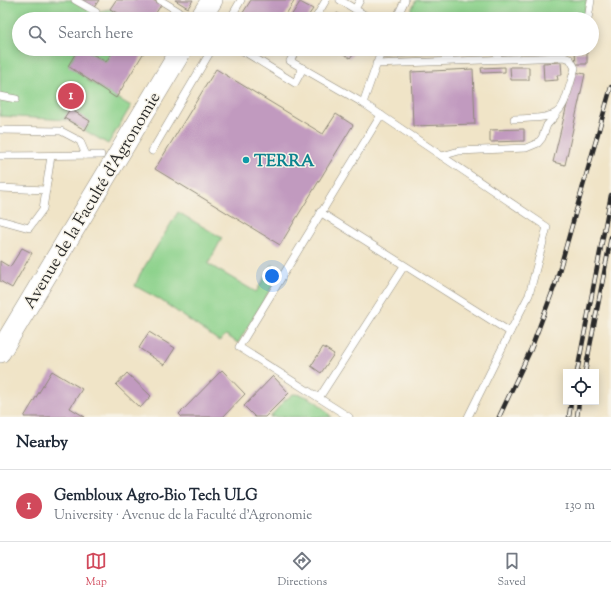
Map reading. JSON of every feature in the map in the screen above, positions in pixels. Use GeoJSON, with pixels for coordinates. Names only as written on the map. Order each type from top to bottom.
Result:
{"type":"FeatureCollection","features":[{"type":"Feature","properties":{"kind":"street"},"geometry":{"type":"LineString","coordinates":[[204,12],[212,0]]}},
{"type":"Feature","properties":{"kind":"street","name":"Avenue de la Faculté d'Agronomie"},"geometry":{"type":"LineString","coordinates":[[0,352],[178,56]]}},
{"type":"Feature","properties":{"kind":"lane"},"geometry":{"type":"LineString","coordinates":[[75,0],[96,12]]}},
{"type":"Feature","properties":{"kind":"lane"},"geometry":{"type":"LineString","coordinates":[[160,0],[180,12]]}},
{"type":"Feature","properties":{"kind":"lane"},"geometry":{"type":"LineString","coordinates":[[234,12],[241,0]]}},
{"type":"Feature","properties":{"kind":"lane"},"geometry":{"type":"LineString","coordinates":[[319,12],[326,0]]}},
{"type":"Feature","properties":{"kind":"lane"},"geometry":{"type":"LineString","coordinates":[[340,0],[360,12]]}},
{"type":"Feature","properties":{"kind":"lane"},"geometry":{"type":"LineString","coordinates":[[355,9],[360,0]]}},
{"type":"Feature","properties":{"kind":"lane"},"geometry":{"type":"LineString","coordinates":[[399,12],[405,0]]}},
{"type":"Feature","properties":{"kind":"lane"},"geometry":{"type":"LineString","coordinates":[[589,12],[591,0]]}},
{"type":"Feature","properties":{"kind":"lane"},"geometry":{"type":"LineString","coordinates":[[152,151],[208,56]]}},
{"type":"Feature","properties":{"kind":"lane"},"geometry":{"type":"LineString","coordinates":[[251,56],[295,83],[303,68]]}},
{"type":"Feature","properties":{"kind":"lane"},"geometry":{"type":"LineString","coordinates":[[293,56],[290,61],[363,103],[547,227],[529,295],[468,417]]}},
{"type":"Feature","properties":{"kind":"lane"},"geometry":{"type":"LineString","coordinates":[[363,103],[379,56]]}},
{"type":"Feature","properties":{"kind":"lane"},"geometry":{"type":"LineString","coordinates":[[376,64],[564,57],[570,59],[575,68],[562,108],[547,125],[542,138],[538,143],[526,148],[459,151],[442,156]]}},
{"type":"Feature","properties":{"kind":"lane"},"geometry":{"type":"LineString","coordinates":[[0,96],[16,98]]}},
{"type":"Feature","properties":{"kind":"lane"},"geometry":{"type":"LineString","coordinates":[[514,119],[548,118],[557,114]]}},
{"type":"Feature","properties":{"kind":"lane"},"geometry":{"type":"LineString","coordinates":[[349,417],[239,347],[320,212],[381,115]]}},
{"type":"Feature","properties":{"kind":"lane"},"geometry":{"type":"LineString","coordinates":[[0,130],[61,132],[80,141],[86,155]]}},
{"type":"Feature","properties":{"kind":"lane"},"geometry":{"type":"LineString","coordinates":[[0,156],[101,155]]}},
{"type":"Feature","properties":{"kind":"lane"},"geometry":{"type":"LineString","coordinates":[[0,220],[29,228],[43,209],[51,156]]}},
{"type":"Feature","properties":{"kind":"lane"},"geometry":{"type":"LineString","coordinates":[[0,188],[46,190]]}},
{"type":"Feature","properties":{"kind":"lane"},"geometry":{"type":"LineString","coordinates":[[320,212],[510,332]]}},
{"type":"Feature","properties":{"kind":"lane"},"geometry":{"type":"LineString","coordinates":[[319,398],[404,266]]}},
{"type":"Feature","properties":{"kind":"green space"},"geometry":{"type":"Polygon","coordinates":[[[0,0],[76,0],[96,12],[12,12],[12,56],[74,56],[68,66],[88,78],[87,80],[131,106],[108,144],[67,120],[0,116],[0,0]]]}},
{"type":"Feature","properties":{"kind":"green space"},"geometry":{"type":"Polygon","coordinates":[[[416,0],[587,0],[585,12],[410,12],[416,0]]]}},
{"type":"Feature","properties":{"kind":"green space"},"geometry":{"type":"Polygon","coordinates":[[[110,9],[115,12],[96,12],[110,9]]]}},
{"type":"Feature","properties":{"kind":"green space"},"geometry":{"type":"Polygon","coordinates":[[[96,56],[110,56],[106,62],[96,56]]]}},
{"type":"Feature","properties":{"kind":"green space"},"geometry":{"type":"Polygon","coordinates":[[[178,212],[222,238],[208,264],[256,292],[272,265],[282,270],[238,343],[226,335],[219,341],[159,299],[135,286],[140,274],[178,212]]]}},
{"type":"Feature","properties":{"kind":"green space"},"geometry":{"type":"Polygon","coordinates":[[[293,394],[299,394],[315,401],[324,408],[331,417],[270,417],[284,401],[293,394]]]}},
{"type":"Feature","properties":{"kind":"building"},"geometry":{"type":"Polygon","coordinates":[[[78,0],[99,0],[93,9],[78,0]]]}},
{"type":"Feature","properties":{"kind":"building"},"geometry":{"type":"Polygon","coordinates":[[[116,0],[153,0],[161,5],[156,12],[115,12],[110,9],[116,0]]]}},
{"type":"Feature","properties":{"kind":"building"},"geometry":{"type":"Polygon","coordinates":[[[175,0],[193,0],[188,8],[175,0]]]}},
{"type":"Feature","properties":{"kind":"building"},"geometry":{"type":"Polygon","coordinates":[[[251,0],[295,0],[287,12],[243,12],[251,0]]]}},
{"type":"Feature","properties":{"kind":"building"},"geometry":{"type":"Polygon","coordinates":[[[300,2],[313,9],[311,12],[294,12],[300,2]]]}},
{"type":"Feature","properties":{"kind":"building"},"geometry":{"type":"Polygon","coordinates":[[[74,56],[96,56],[106,62],[110,56],[142,56],[116,98],[68,66],[74,56]]]}},
{"type":"Feature","properties":{"kind":"building"},"geometry":{"type":"Polygon","coordinates":[[[575,56],[587,56],[587,64],[576,64],[575,56]]]}},
{"type":"Feature","properties":{"kind":"building"},"geometry":{"type":"Polygon","coordinates":[[[561,62],[562,75],[557,75],[558,80],[544,81],[543,63],[561,62]]]}},
{"type":"Feature","properties":{"kind":"building"},"geometry":{"type":"Polygon","coordinates":[[[505,67],[505,72],[482,73],[481,68],[505,67]]]}},
{"type":"Feature","properties":{"kind":"building"},"geometry":{"type":"Polygon","coordinates":[[[510,67],[529,67],[529,80],[511,80],[510,67]]]}},
{"type":"Feature","properties":{"kind":"building","name":"TERRA"},"geometry":{"type":"Polygon","coordinates":[[[216,69],[323,134],[336,114],[353,125],[280,245],[155,169],[216,69]]]}},
{"type":"Feature","properties":{"kind":"building"},"geometry":{"type":"Polygon","coordinates":[[[473,69],[475,124],[413,126],[411,72],[473,69]]]}},
{"type":"Feature","properties":{"kind":"building"},"geometry":{"type":"Polygon","coordinates":[[[575,72],[585,74],[565,165],[553,162],[575,72]]]}},
{"type":"Feature","properties":{"kind":"building"},"geometry":{"type":"Polygon","coordinates":[[[70,109],[90,121],[85,130],[64,118],[70,109]]]}},
{"type":"Feature","properties":{"kind":"building"},"geometry":{"type":"Polygon","coordinates":[[[524,129],[524,141],[490,142],[490,130],[524,129]]]}},
{"type":"Feature","properties":{"kind":"building"},"geometry":{"type":"Polygon","coordinates":[[[22,248],[32,253],[12,288],[0,281],[0,261],[10,267],[22,248]]]}},
{"type":"Feature","properties":{"kind":"building"},"geometry":{"type":"Polygon","coordinates":[[[149,332],[175,348],[164,365],[139,348],[149,332]]]}},
{"type":"Feature","properties":{"kind":"building"},"geometry":{"type":"Polygon","coordinates":[[[323,347],[334,354],[321,373],[311,366],[323,347]]]}},
{"type":"Feature","properties":{"kind":"building"},"geometry":{"type":"Polygon","coordinates":[[[222,370],[245,394],[223,417],[182,417],[179,414],[222,370]]]}},
{"type":"Feature","properties":{"kind":"building"},"geometry":{"type":"Polygon","coordinates":[[[52,371],[82,389],[70,408],[85,417],[24,417],[52,371]]]}},
{"type":"Feature","properties":{"kind":"building"},"geometry":{"type":"Polygon","coordinates":[[[127,373],[151,396],[140,408],[116,385],[127,373]]]}},
{"type":"Feature","properties":{"kind":"building"},"geometry":{"type":"Polygon","coordinates":[[[273,376],[289,393],[265,417],[255,417],[244,406],[273,376]]]}},
{"type":"Feature","properties":{"kind":"railway"},"geometry":{"type":"LineString","coordinates":[[499,417],[531,349],[556,282],[611,87]]}},
{"type":"Feature","properties":{"kind":"railway"},"geometry":{"type":"LineString","coordinates":[[578,369],[611,195]]}},
{"type":"Feature","properties":{"kind":"railway"},"geometry":{"type":"LineString","coordinates":[[586,369],[611,237]]}},
{"type":"Feature","properties":{"kind":"railway"},"geometry":{"type":"LineString","coordinates":[[569,417],[571,405]]}},
{"type":"Feature","properties":{"kind":"railway"},"geometry":{"type":"LineString","coordinates":[[577,417],[579,405]]}},
{"type":"Feature","properties":{"kind":"place","name":"Gembloux Agro-Bio Tech ULG"},"geometry":{"type":"Point","coordinates":[71,96]}},
{"type":"Feature","properties":{"kind":"place","name":"TERRA"},"geometry":{"type":"Point","coordinates":[246,160]}}]}
